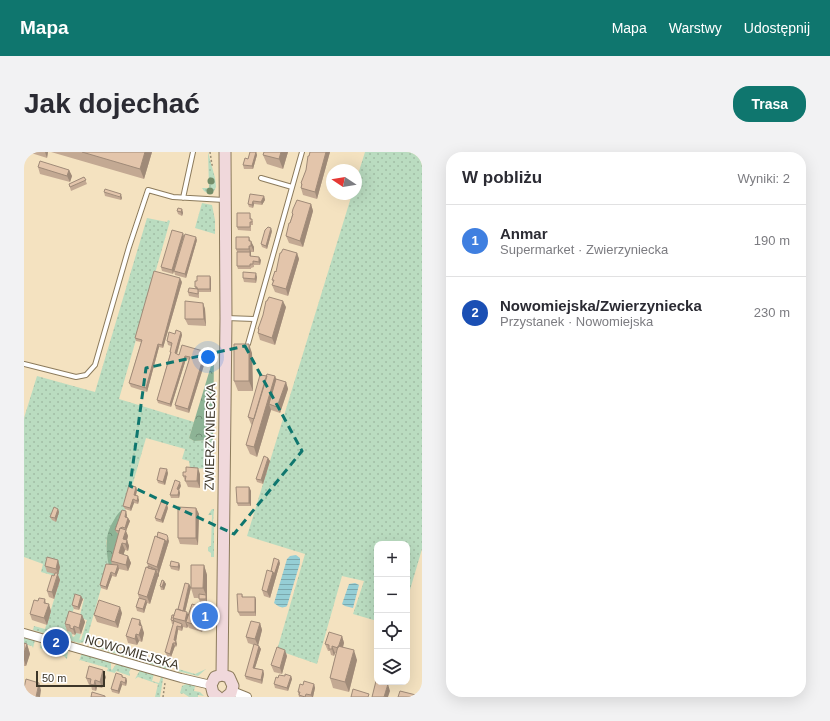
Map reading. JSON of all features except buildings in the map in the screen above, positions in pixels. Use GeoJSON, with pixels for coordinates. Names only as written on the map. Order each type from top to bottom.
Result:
{"type":"FeatureCollection","features":[{"type":"Feature","properties":{"kind":"street","name":"ZWIERZYNIECKA"},"geometry":{"type":"LineString","coordinates":[[222,675],[226,318],[225,152]]}},
{"type":"Feature","properties":{"kind":"street","name":"NOWOMIEJSKA"},"geometry":{"type":"LineString","coordinates":[[24,633],[181,678],[211,685]]}},
{"type":"Feature","properties":{"kind":"street"},"geometry":{"type":"LineString","coordinates":[[218,697],[213,693],[211,685],[215,677],[222,675],[231,680],[233,686],[229,694],[247,697]]}},
{"type":"Feature","properties":{"kind":"lane"},"geometry":{"type":"LineString","coordinates":[[183,198],[193,152]]}},
{"type":"Feature","properties":{"kind":"lane"},"geometry":{"type":"LineString","coordinates":[[248,344],[302,152]]}},
{"type":"Feature","properties":{"kind":"lane"},"geometry":{"type":"LineString","coordinates":[[261,178],[292,187]]}},
{"type":"Feature","properties":{"kind":"lane"},"geometry":{"type":"LineString","coordinates":[[24,364],[72,377],[81,376],[91,370],[97,360],[127,255],[148,190],[183,198],[225,200]]}},
{"type":"Feature","properties":{"kind":"lane"},"geometry":{"type":"LineString","coordinates":[[226,318],[254,319]]}},
{"type":"Feature","properties":{"kind":"path"},"geometry":{"type":"LineString","coordinates":[[210,152],[212,165],[214,166]]}},
{"type":"Feature","properties":{"kind":"path"},"geometry":{"type":"LineString","coordinates":[[162,697],[164,686]]}},
{"type":"Feature","properties":{"kind":"highlighted area"},"geometry":{"type":"Polygon","coordinates":[[[245,346],[302,451],[234,534],[130,486],[146,368],[245,346]]]}},
{"type":"Feature","properties":{"kind":"green space"},"geometry":{"type":"Polygon","coordinates":[[[208,152],[216,187],[214,191],[209,194],[202,188],[209,188],[208,152]]]}},
{"type":"Feature","properties":{"kind":"green space"},"geometry":{"type":"Polygon","coordinates":[[[365,152],[422,152],[422,549],[410,590],[410,541],[374,541],[374,620],[353,614],[364,581],[342,576],[317,664],[277,650],[305,554],[247,536],[350,200],[362,200],[361,164],[365,152]]]}},
{"type":"Feature","properties":{"kind":"green space"},"geometry":{"type":"Polygon","coordinates":[[[202,203],[212,205],[215,220],[215,234],[195,228],[202,203]]]}},
{"type":"Feature","properties":{"kind":"green space"},"geometry":{"type":"Polygon","coordinates":[[[147,218],[167,222],[168,220],[170,221],[119,399],[194,422],[189,438],[194,441],[213,440],[213,469],[190,468],[189,461],[182,459],[185,449],[146,438],[124,514],[106,541],[109,567],[107,567],[86,642],[79,643],[33,630],[34,626],[45,629],[60,580],[59,577],[41,572],[43,564],[24,557],[24,418],[37,376],[95,392],[147,218]],[[77,597],[66,635],[81,640],[87,620],[83,619],[80,615],[84,599],[77,597]]]}},
{"type":"Feature","properties":{"kind":"green space"},"geometry":{"type":"Polygon","coordinates":[[[214,356],[213,440],[194,441],[189,438],[214,356]]]}},
{"type":"Feature","properties":{"kind":"green space"},"geometry":{"type":"Polygon","coordinates":[[[212,509],[214,509],[214,557],[211,557],[211,553],[208,551],[208,547],[211,546],[212,515],[208,515],[212,509]]]}},
{"type":"Feature","properties":{"kind":"green space"},"geometry":{"type":"Polygon","coordinates":[[[122,510],[124,511],[121,534],[113,569],[109,567],[107,537],[116,516],[122,510]]]}},
{"type":"Feature","properties":{"kind":"green space"},"geometry":{"type":"Polygon","coordinates":[[[67,631],[73,632],[72,636],[74,637],[76,633],[81,634],[79,640],[66,636],[67,631]]]}},
{"type":"Feature","properties":{"kind":"green space"},"geometry":{"type":"Polygon","coordinates":[[[24,637],[35,640],[33,648],[32,646],[24,644],[24,637]]]}},
{"type":"Feature","properties":{"kind":"green space"},"geometry":{"type":"Polygon","coordinates":[[[41,643],[68,651],[67,659],[64,656],[40,648],[41,643]]]}},
{"type":"Feature","properties":{"kind":"green space"},"geometry":{"type":"Polygon","coordinates":[[[91,643],[139,657],[137,660],[94,647],[91,643]]]}},
{"type":"Feature","properties":{"kind":"green space"},"geometry":{"type":"Polygon","coordinates":[[[82,653],[111,662],[112,670],[117,663],[130,667],[130,676],[116,671],[115,673],[107,671],[108,668],[80,660],[79,661],[82,653]]]}},
{"type":"Feature","properties":{"kind":"green space"},"geometry":{"type":"Polygon","coordinates":[[[143,658],[170,667],[167,669],[144,662],[143,658]]]}},
{"type":"Feature","properties":{"kind":"green space"},"geometry":{"type":"Polygon","coordinates":[[[175,668],[195,674],[206,669],[198,676],[177,671],[175,668]]]}},
{"type":"Feature","properties":{"kind":"green space"},"geometry":{"type":"Polygon","coordinates":[[[140,670],[154,674],[152,681],[159,683],[162,677],[160,697],[155,697],[158,684],[138,677],[135,679],[140,670]]]}},
{"type":"Feature","properties":{"kind":"green space"},"geometry":{"type":"Polygon","coordinates":[[[186,684],[195,686],[194,691],[200,692],[204,696],[198,695],[198,697],[189,697],[183,693],[180,693],[182,686],[186,684]]]}},
{"type":"Feature","properties":{"kind":"water"},"geometry":{"type":"Polygon","coordinates":[[[296,555],[300,558],[300,563],[287,606],[277,606],[274,603],[287,559],[290,556],[296,555]]]}},
{"type":"Feature","properties":{"kind":"water"},"geometry":{"type":"Polygon","coordinates":[[[355,583],[359,585],[353,608],[345,606],[342,604],[349,584],[355,583]]]}},
{"type":"Feature","properties":{"kind":"place","name":"Anmar"},"geometry":{"type":"Point","coordinates":[205,616]}},
{"type":"Feature","properties":{"kind":"place","name":"Nowomiejska/Zwierzyniecka"},"geometry":{"type":"Point","coordinates":[56,642]}}]}
